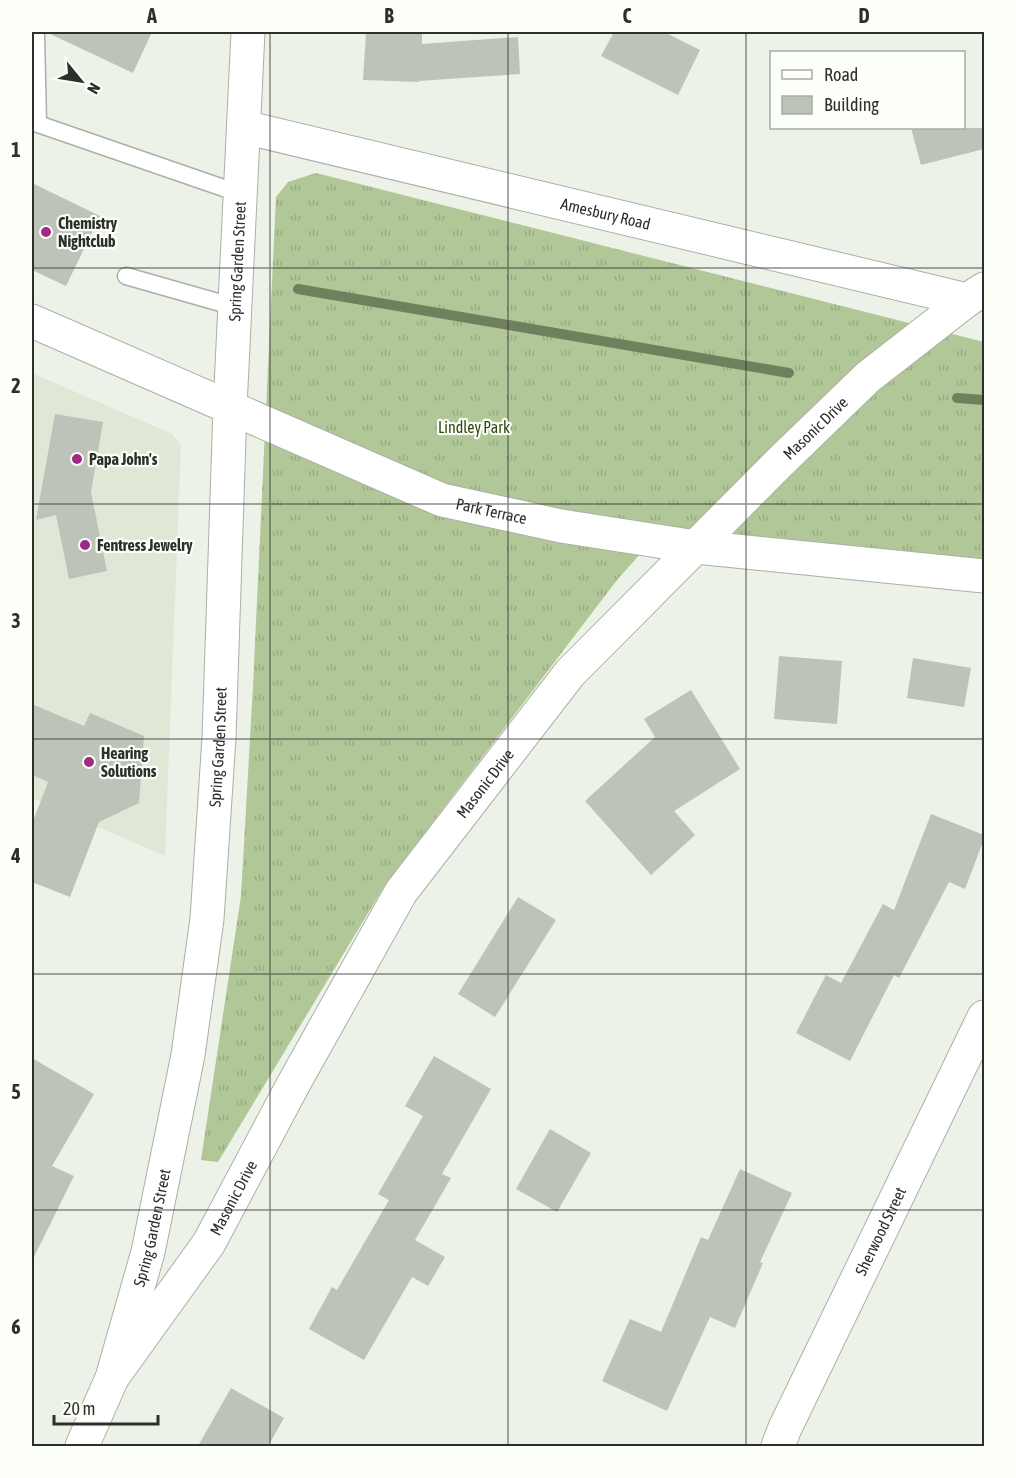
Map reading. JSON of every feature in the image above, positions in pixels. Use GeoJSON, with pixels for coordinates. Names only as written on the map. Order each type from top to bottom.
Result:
{"type":"FeatureCollection","features":[{"type":"Feature","properties":{"kind":"street","name":"Spring Garden Street"},"geometry":{"type":"LineString","coordinates":[[82,1446],[112,1378],[148,1252],[188,1055],[207,919],[219,738],[230,408],[248,32]]}},
{"type":"Feature","properties":{"kind":"street","name":"Amesbury Road"},"geometry":{"type":"LineString","coordinates":[[244,127],[976,294]]}},
{"type":"Feature","properties":{"kind":"street","name":"Masonic Drive"},"geometry":{"type":"LineString","coordinates":[[112,1378],[208,1243],[401,892],[570,673],[868,377],[976,294]]}},
{"type":"Feature","properties":{"kind":"street","name":"Park Terrace"},"geometry":{"type":"LineString","coordinates":[[32,321],[442,500],[561,526],[696,547],[984,576]]}},
{"type":"Feature","properties":{"kind":"street","name":"Sherwood Street"},"geometry":{"type":"LineString","coordinates":[[778,1446],[984,1017]]}},
{"type":"Feature","properties":{"kind":"lane"},"geometry":{"type":"LineString","coordinates":[[36,34],[38,124],[241,194]]}},
{"type":"Feature","properties":{"kind":"lane"},"geometry":{"type":"LineString","coordinates":[[126,276],[235,307]]}},
{"type":"Feature","properties":{"kind":"shaded area"},"geometry":{"type":"Polygon","coordinates":[[[32,373],[172,434],[181,445],[165,856],[32,798],[32,373]]]}},
{"type":"Feature","properties":{"kind":"green space","name":"Lindley Park"},"geometry":{"type":"Polygon","coordinates":[[[316,173],[984,342],[984,559],[791,541],[665,526],[617,580],[385,885],[218,1162],[201,1160],[241,896],[276,197],[288,182],[316,173]]]}},
{"type":"Feature","properties":{"kind":"building"},"geometry":{"type":"Polygon","coordinates":[[[46,32],[152,32],[133,73],[46,32]]]}},
{"type":"Feature","properties":{"kind":"building"},"geometry":{"type":"Polygon","coordinates":[[[366,32],[422,32],[422,44],[518,37],[520,74],[419,82],[363,80],[366,32]]]}},
{"type":"Feature","properties":{"kind":"building"},"geometry":{"type":"Polygon","coordinates":[[[614,32],[664,32],[700,50],[678,95],[601,56],[614,32]]]}},
{"type":"Feature","properties":{"kind":"building"},"geometry":{"type":"Polygon","coordinates":[[[984,128],[984,149],[921,165],[911,129],[984,128]]]}},
{"type":"Feature","properties":{"kind":"building"},"geometry":{"type":"Polygon","coordinates":[[[32,183],[100,216],[66,286],[32,270],[32,183]]]}},
{"type":"Feature","properties":{"kind":"building"},"geometry":{"type":"Polygon","coordinates":[[[55,414],[103,422],[91,492],[107,571],[69,579],[56,515],[36,520],[55,414]]]}},
{"type":"Feature","properties":{"kind":"building"},"geometry":{"type":"Polygon","coordinates":[[[779,656],[842,661],[837,724],[774,719],[779,656]]]}},
{"type":"Feature","properties":{"kind":"building"},"geometry":{"type":"Polygon","coordinates":[[[913,658],[971,668],[964,707],[907,698],[913,658]]]}},
{"type":"Feature","properties":{"kind":"building"},"geometry":{"type":"Polygon","coordinates":[[[691,690],[740,769],[674,811],[695,835],[651,875],[585,801],[655,737],[644,719],[691,690]]]}},
{"type":"Feature","properties":{"kind":"building"},"geometry":{"type":"Polygon","coordinates":[[[32,704],[84,726],[90,713],[144,736],[139,803],[99,822],[70,897],[32,882],[32,824],[48,782],[32,775],[32,704]]]}},
{"type":"Feature","properties":{"kind":"building"},"geometry":{"type":"Polygon","coordinates":[[[931,814],[984,835],[984,839],[965,889],[949,882],[899,978],[894,975],[850,1061],[796,1033],[826,975],[841,983],[883,904],[894,910],[931,814]]]}},
{"type":"Feature","properties":{"kind":"building"},"geometry":{"type":"Polygon","coordinates":[[[518,897],[556,920],[495,1017],[458,994],[518,897]]]}},
{"type":"Feature","properties":{"kind":"building"},"geometry":{"type":"Polygon","coordinates":[[[434,1056],[491,1089],[442,1174],[451,1178],[415,1240],[445,1257],[428,1286],[412,1277],[364,1360],[309,1329],[332,1287],[337,1290],[389,1200],[378,1194],[423,1116],[405,1106],[434,1056]]]}},
{"type":"Feature","properties":{"kind":"building"},"geometry":{"type":"Polygon","coordinates":[[[32,1058],[94,1094],[52,1166],[74,1176],[32,1261],[32,1058]]]}},
{"type":"Feature","properties":{"kind":"building"},"geometry":{"type":"Polygon","coordinates":[[[550,1129],[591,1153],[557,1212],[516,1189],[550,1129]]]}},
{"type":"Feature","properties":{"kind":"building"},"geometry":{"type":"Polygon","coordinates":[[[740,1169],[792,1193],[760,1262],[763,1263],[735,1328],[710,1317],[667,1411],[602,1381],[630,1319],[661,1332],[701,1237],[708,1240],[740,1169]]]}},
{"type":"Feature","properties":{"kind":"building"},"geometry":{"type":"Polygon","coordinates":[[[231,1388],[284,1418],[268,1446],[198,1446],[231,1388]]]}},
{"type":"Feature","properties":{"kind":"waterway"},"geometry":{"type":"LineString","coordinates":[[298,289],[789,373]]}},
{"type":"Feature","properties":{"kind":"waterway"},"geometry":{"type":"LineString","coordinates":[[957,398],[984,400]]}},
{"type":"Feature","properties":{"kind":"place","name":"Chemistry Nightclub"},"geometry":{"type":"Point","coordinates":[46,232]}},
{"type":"Feature","properties":{"kind":"place","name":"Papa John's"},"geometry":{"type":"Point","coordinates":[77,459]}},
{"type":"Feature","properties":{"kind":"place","name":"Fentress Jewelry"},"geometry":{"type":"Point","coordinates":[85,545]}},
{"type":"Feature","properties":{"kind":"place","name":"Hearing Solutions"},"geometry":{"type":"Point","coordinates":[89,762]}}]}
